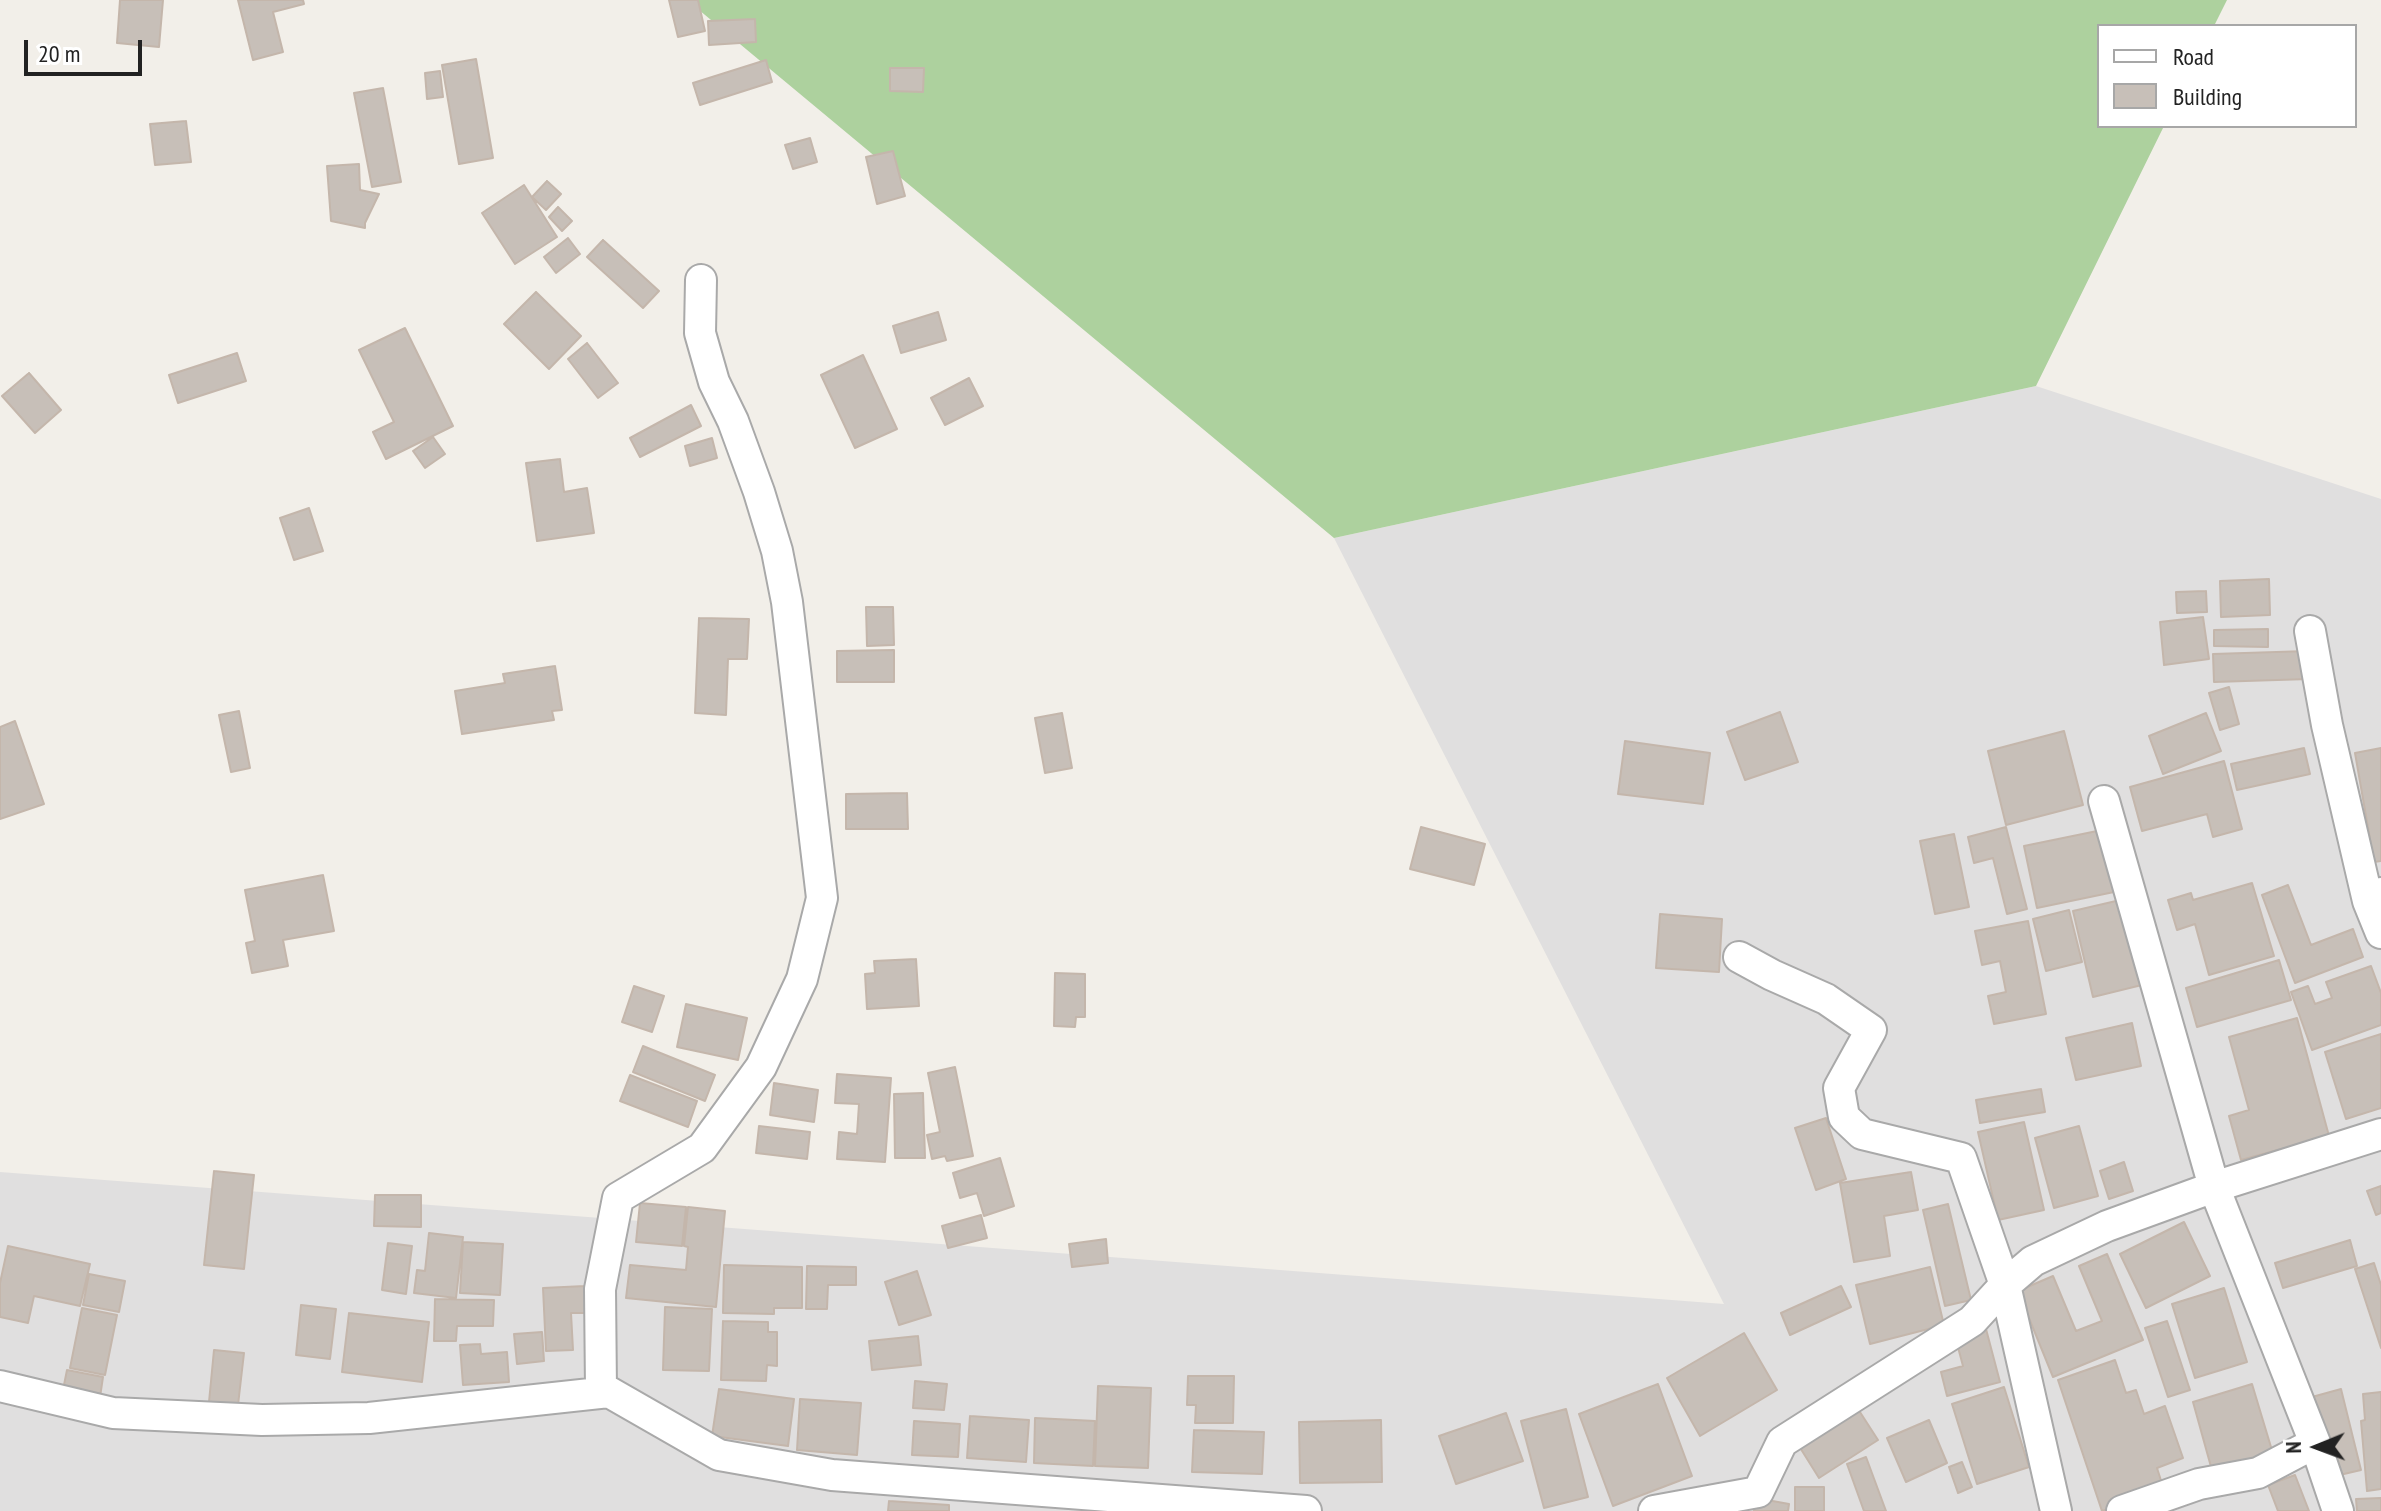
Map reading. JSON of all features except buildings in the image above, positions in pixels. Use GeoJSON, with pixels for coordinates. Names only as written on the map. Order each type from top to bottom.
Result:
{"type":"FeatureCollection","features":[{"type":"Feature","properties":{"kind":"street"},"geometry":{"type":"LineString","coordinates":[[701,280],[700,333],[714,382],[733,421],[759,492],[785,589],[822,898],[802,979],[761,1067],[702,1148],[618,1198],[600,1289],[601,1390],[719,1455],[832,1475],[1306,1511]]}},
{"type":"Feature","properties":{"kind":"street"},"geometry":{"type":"LineString","coordinates":[[2310,631],[2327,725],[2381,933]]}},
{"type":"Feature","properties":{"kind":"street"},"geometry":{"type":"LineString","coordinates":[[2104,801],[2214,1187],[2315,1443],[2338,1511]]}},
{"type":"Feature","properties":{"kind":"street"},"geometry":{"type":"LineString","coordinates":[[1739,957],[1826,999],[1871,1030],[1839,1088],[1844,1117],[1862,1134],[1961,1158],[2005,1285],[2056,1511]]}},
{"type":"Feature","properties":{"kind":"street"},"geometry":{"type":"LineString","coordinates":[[1654,1511],[1758,1492],[1782,1442],[1972,1321],[2005,1285],[2033,1261],[2094,1232],[2214,1187],[2381,1134]]}},
{"type":"Feature","properties":{"kind":"street"},"geometry":{"type":"LineString","coordinates":[[0,1386],[113,1413],[262,1420],[369,1418],[609,1392]]}},
{"type":"Feature","properties":{"kind":"street"},"geometry":{"type":"LineString","coordinates":[[2122,1511],[2199,1484],[2258,1473],[2315,1443]]}},
{"type":"Feature","properties":{"kind":"shaded area"},"geometry":{"type":"Polygon","coordinates":[[[2036,386],[2381,499],[2381,1511],[0,1511],[0,1172],[1724,1304],[1334,538],[2036,386]]]}},
{"type":"Feature","properties":{"kind":"green space"},"geometry":{"type":"Polygon","coordinates":[[[687,0],[2227,0],[2215,24],[2097,24],[2097,128],[2163,128],[2036,386],[1334,538],[687,0]]]}}]}
